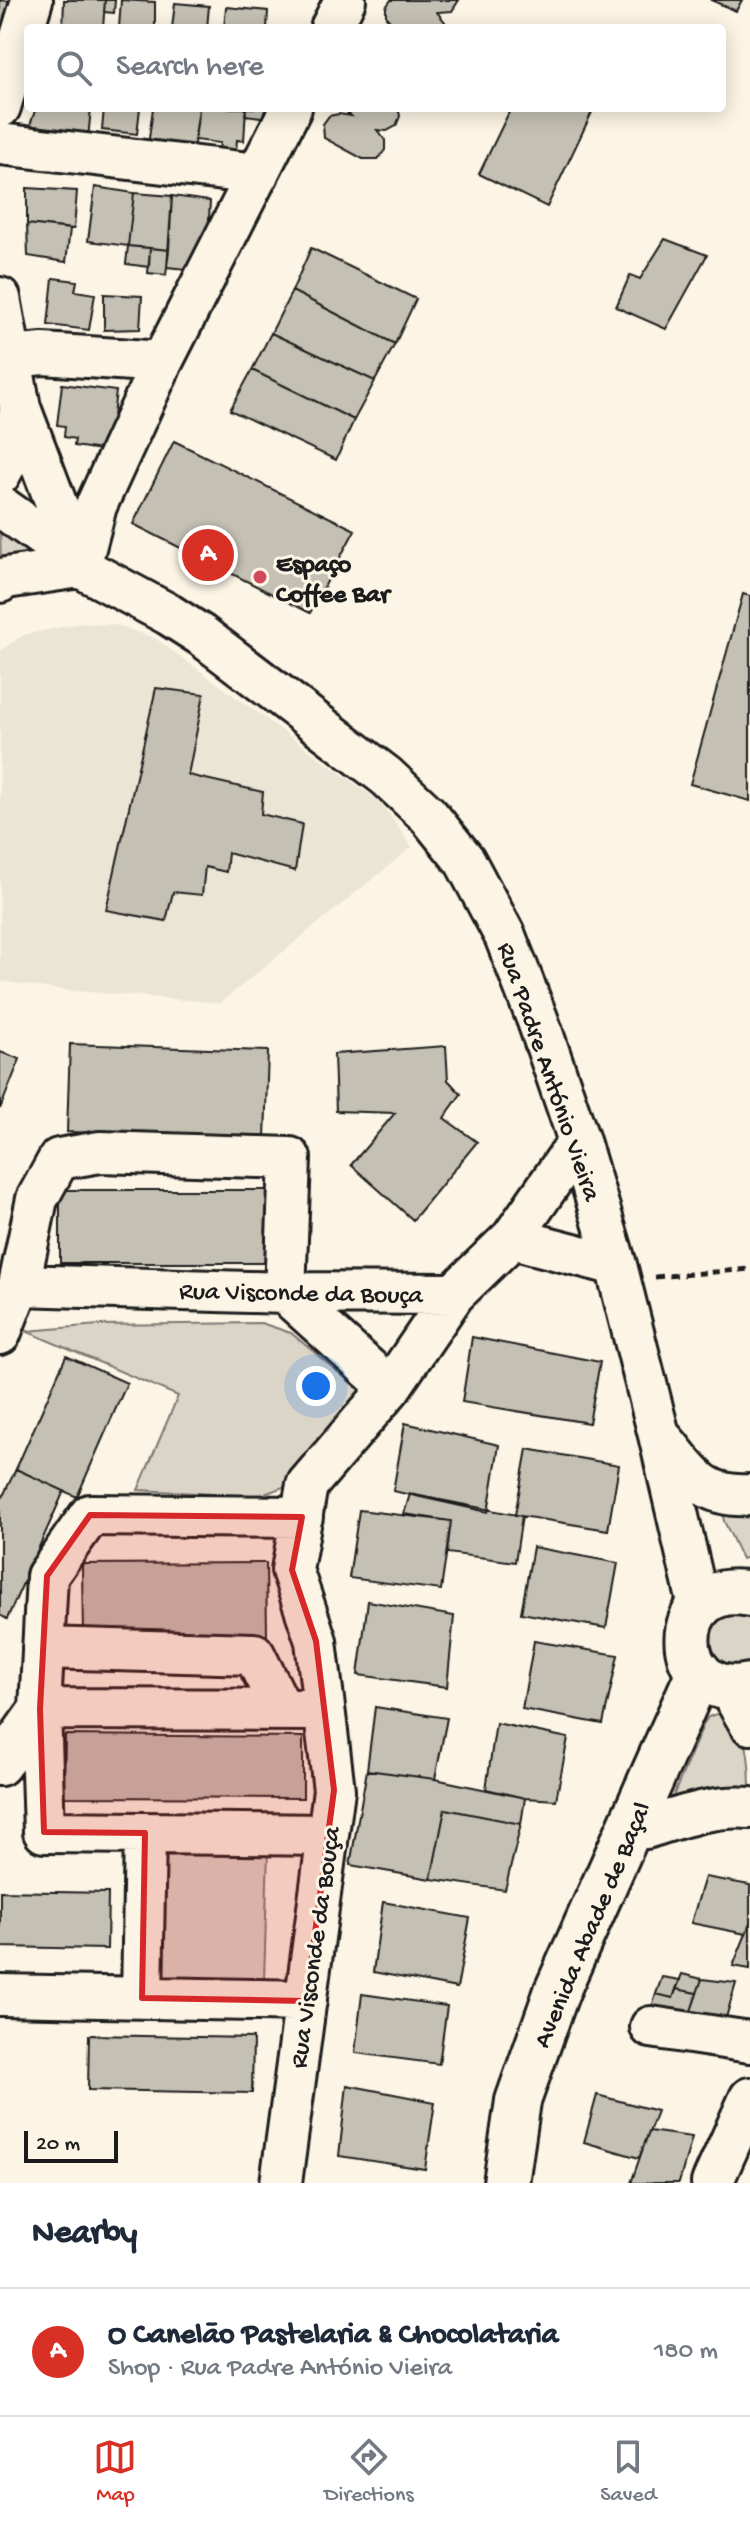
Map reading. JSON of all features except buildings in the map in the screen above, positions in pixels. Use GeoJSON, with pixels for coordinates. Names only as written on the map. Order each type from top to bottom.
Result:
{"type":"FeatureCollection","features":[{"type":"Feature","properties":{"kind":"main road"},"geometry":{"type":"LineString","coordinates":[[724,1598],[687,1633],[686,1647],[730,1691]]}},
{"type":"Feature","properties":{"kind":"main road","name":"Avenida Abade de Baçal"},"geometry":{"type":"LineString","coordinates":[[523,2183],[535,2107],[571,2000],[700,1705],[730,1691]]}},
{"type":"Feature","properties":{"kind":"main road","name":"Avenida Abade de Baçal"},"geometry":{"type":"LineString","coordinates":[[506,2183],[518,2101],[557,1991],[730,1691]]}},
{"type":"Feature","properties":{"kind":"street"},"geometry":{"type":"LineString","coordinates":[[25,24],[32,0]]}},
{"type":"Feature","properties":{"kind":"street"},"geometry":{"type":"LineString","coordinates":[[333,24],[345,0]]}},
{"type":"Feature","properties":{"kind":"street"},"geometry":{"type":"LineString","coordinates":[[0,107],[24,27]]}},
{"type":"Feature","properties":{"kind":"street"},"geometry":{"type":"LineString","coordinates":[[80,567],[96,506],[162,362],[289,112]]}},
{"type":"Feature","properties":{"kind":"street"},"geometry":{"type":"LineString","coordinates":[[0,144],[258,174]]}},
{"type":"Feature","properties":{"kind":"street"},"geometry":{"type":"LineString","coordinates":[[0,298],[20,408],[80,567]]}},
{"type":"Feature","properties":{"kind":"street"},"geometry":{"type":"LineString","coordinates":[[11,357],[43,354],[162,362]]}},
{"type":"Feature","properties":{"kind":"street"},"geometry":{"type":"LineString","coordinates":[[0,474],[15,446],[20,408]]}},
{"type":"Feature","properties":{"kind":"street","name":"Rua Padre António Vieira"},"geometry":{"type":"LineString","coordinates":[[0,506],[66,553],[80,567],[201,635],[386,776],[428,815],[465,861],[505,936],[538,1021],[579,1141],[616,1265],[659,1435],[724,1598]]}},
{"type":"Feature","properties":{"kind":"street"},"geometry":{"type":"LineString","coordinates":[[0,582],[6,578],[80,567]]}},
{"type":"Feature","properties":{"kind":"street"},"geometry":{"type":"LineString","coordinates":[[454,1294],[512,1238],[579,1141]]}},
{"type":"Feature","properties":{"kind":"street"},"geometry":{"type":"LineString","coordinates":[[0,1334],[19,1285],[37,1199],[59,1159],[100,1152],[290,1158],[285,1293],[390,1388]]}},
{"type":"Feature","properties":{"kind":"street"},"geometry":{"type":"LineString","coordinates":[[512,1238],[616,1265]]}},
{"type":"Feature","properties":{"kind":"street","name":"Rua Visconde da Bouça"},"geometry":{"type":"LineString","coordinates":[[19,1285],[285,1293],[454,1294]]}},
{"type":"Feature","properties":{"kind":"street","name":"Rua Visconde da Bouça"},"geometry":{"type":"LineString","coordinates":[[281,2183],[334,1790],[316,1641],[292,1570],[307,1485],[390,1388],[454,1294]]}},
{"type":"Feature","properties":{"kind":"street"},"geometry":{"type":"LineString","coordinates":[[659,1435],[703,1487],[723,1493],[750,1495]]}},
{"type":"Feature","properties":{"kind":"street"},"geometry":{"type":"LineString","coordinates":[[302,1517],[90,1515],[47,1576],[40,1709],[44,1832],[328,1835]]}},
{"type":"Feature","properties":{"kind":"street"},"geometry":{"type":"LineString","coordinates":[[43,1648],[254,1654],[282,1710]]}},
{"type":"Feature","properties":{"kind":"street"},"geometry":{"type":"LineString","coordinates":[[40,1709],[324,1710]]}},
{"type":"Feature","properties":{"kind":"street"},"geometry":{"type":"LineString","coordinates":[[0,1765],[40,1709]]}},
{"type":"Feature","properties":{"kind":"street"},"geometry":{"type":"LineString","coordinates":[[646,1828],[701,1811],[734,1806],[750,1808]]}},
{"type":"Feature","properties":{"kind":"street"},"geometry":{"type":"LineString","coordinates":[[142,1998],[145,1833]]}},
{"type":"Feature","properties":{"kind":"street"},"geometry":{"type":"LineString","coordinates":[[0,1995],[306,2001]]}},
{"type":"Feature","properties":{"kind":"street"},"geometry":{"type":"LineString","coordinates":[[651,2027],[750,2042]]}},
{"type":"Feature","properties":{"kind":"street"},"geometry":{"type":"LineString","coordinates":[[716,2182],[750,2098]]}},
{"type":"Feature","properties":{"kind":"path"},"geometry":{"type":"LineString","coordinates":[[654,1277],[750,1269]]}},
{"type":"Feature","properties":{"kind":"highlighted area"},"geometry":{"type":"Polygon","coordinates":[[[90,1515],[302,1517],[292,1570],[316,1641],[334,1790],[306,2001],[142,1998],[145,1833],[44,1832],[40,1709],[47,1576],[90,1515]]]}},
{"type":"Feature","properties":{"kind":"shaded area"},"geometry":{"type":"Polygon","coordinates":[[[0,533],[16,537],[57,559],[1,559],[0,533]]]}},
{"type":"Feature","properties":{"kind":"shaded area"},"geometry":{"type":"Polygon","coordinates":[[[81,623],[116,625],[155,638],[380,802],[412,847],[220,1003],[53,989],[0,981],[0,651],[23,635],[81,623]]]}},
{"type":"Feature","properties":{"kind":"shaded area"},"geometry":{"type":"Polygon","coordinates":[[[261,1323],[291,1333],[369,1398],[297,1482],[259,1496],[138,1490],[178,1396],[26,1331],[99,1325],[261,1323]]]}},
{"type":"Feature","properties":{"kind":"shaded area"},"geometry":{"type":"Polygon","coordinates":[[[750,1509],[750,1556],[742,1559],[722,1511],[750,1509]]]}},
{"type":"Feature","properties":{"kind":"shaded area"},"geometry":{"type":"Polygon","coordinates":[[[750,1612],[750,1667],[731,1670],[707,1652],[709,1623],[715,1615],[750,1612]]]}},
{"type":"Feature","properties":{"kind":"shaded area"},"geometry":{"type":"Polygon","coordinates":[[[721,1712],[731,1718],[743,1736],[750,1794],[671,1801],[704,1723],[708,1717],[721,1712]]]}},
{"type":"Feature","properties":{"kind":"shaded area"},"geometry":{"type":"Polygon","coordinates":[[[161,1848],[268,1851],[264,1981],[157,1978],[161,1848]]]}},
{"type":"Feature","properties":{"kind":"place","name":"O Canelão Pastelaria & Chocolataria"},"geometry":{"type":"Point","coordinates":[208,555]}},
{"type":"Feature","properties":{"kind":"place","name":"Espaço Coffee Bar"},"geometry":{"type":"Point","coordinates":[260,577]}}]}
